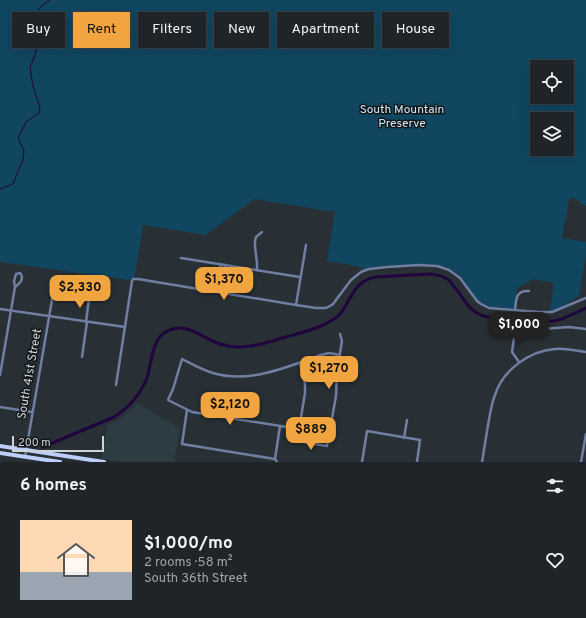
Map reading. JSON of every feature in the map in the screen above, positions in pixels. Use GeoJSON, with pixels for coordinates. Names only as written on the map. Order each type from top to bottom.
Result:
{"type":"FeatureCollection","features":[{"type":"Feature","properties":{"kind":"main road"},"geometry":{"type":"LineString","coordinates":[[0,446],[104,462]]}},
{"type":"Feature","properties":{"kind":"main road"},"geometry":{"type":"LineString","coordinates":[[0,453],[60,462]]}},
{"type":"Feature","properties":{"kind":"street"},"geometry":{"type":"LineString","coordinates":[[257,270],[255,241],[256,237],[262,232]]}},
{"type":"Feature","properties":{"kind":"street"},"geometry":{"type":"LineString","coordinates":[[296,305],[306,245]]}},
{"type":"Feature","properties":{"kind":"street"},"geometry":{"type":"LineString","coordinates":[[181,258],[300,277]]}},
{"type":"Feature","properties":{"kind":"street"},"geometry":{"type":"LineString","coordinates":[[216,292],[221,264]]}},
{"type":"Feature","properties":{"kind":"street"},"geometry":{"type":"LineString","coordinates":[[221,293],[225,265]]}},
{"type":"Feature","properties":{"kind":"street"},"geometry":{"type":"LineString","coordinates":[[116,385],[133,279],[296,305],[326,308],[333,304],[351,280],[361,272],[369,269],[387,267],[432,265],[449,270],[455,274],[464,283],[477,301],[489,308],[552,312],[586,298]]}},
{"type":"Feature","properties":{"kind":"street"},"geometry":{"type":"LineString","coordinates":[[0,375],[15,287],[14,276],[20,273],[22,274],[22,279],[15,287]]}},
{"type":"Feature","properties":{"kind":"street"},"geometry":{"type":"LineString","coordinates":[[515,310],[518,294],[524,290],[529,291]]}},
{"type":"Feature","properties":{"kind":"street","name":"South 41st Street"},"geometry":{"type":"LineString","coordinates":[[25,457],[53,294]]}},
{"type":"Feature","properties":{"kind":"street"},"geometry":{"type":"LineString","coordinates":[[82,357],[89,299]]}},
{"type":"Feature","properties":{"kind":"street"},"geometry":{"type":"LineString","coordinates":[[0,309],[125,327]]}},
{"type":"Feature","properties":{"kind":"street"},"geometry":{"type":"LineString","coordinates":[[519,362],[512,352],[515,331],[526,328],[542,329],[569,327],[586,329]]}},
{"type":"Feature","properties":{"kind":"street"},"geometry":{"type":"LineString","coordinates":[[300,363],[305,384],[305,393],[297,441],[327,446],[336,396],[337,371],[342,341],[340,334]]}},
{"type":"Feature","properties":{"kind":"street"},"geometry":{"type":"LineString","coordinates":[[482,462],[494,395],[503,379],[519,362],[542,351],[561,349],[586,352]]}},
{"type":"Feature","properties":{"kind":"street"},"geometry":{"type":"LineString","coordinates":[[299,428],[192,412],[168,400],[182,359],[206,371],[229,376],[249,377],[268,373],[330,353],[340,354]]}},
{"type":"Feature","properties":{"kind":"street"},"geometry":{"type":"LineString","coordinates":[[0,407],[32,412]]}},
{"type":"Feature","properties":{"kind":"street"},"geometry":{"type":"LineString","coordinates":[[187,410],[182,444],[276,460]]}},
{"type":"Feature","properties":{"kind":"street"},"geometry":{"type":"LineString","coordinates":[[404,438],[407,420]]}},
{"type":"Feature","properties":{"kind":"street"},"geometry":{"type":"LineString","coordinates":[[273,462],[276,460],[280,426]]}},
{"type":"Feature","properties":{"kind":"street"},"geometry":{"type":"LineString","coordinates":[[362,462],[366,431],[420,440],[417,462]]}},
{"type":"Feature","properties":{"kind":"street"},"geometry":{"type":"LineString","coordinates":[[581,462],[586,434]]}},
{"type":"Feature","properties":{"kind":"shaded area"},"geometry":{"type":"Polygon","coordinates":[[[137,403],[180,428],[174,462],[123,462],[102,459],[107,425],[121,418],[137,403]]]}},
{"type":"Feature","properties":{"kind":"green space","name":"South Mountain Preserve"},"geometry":{"type":"Polygon","coordinates":[[[0,0],[586,0],[586,206],[571,198],[569,201],[562,238],[586,242],[586,254],[579,296],[565,305],[550,311],[554,283],[534,279],[517,288],[515,307],[513,309],[483,304],[478,300],[457,273],[447,267],[432,264],[379,266],[362,270],[361,267],[327,261],[335,212],[255,199],[205,235],[143,225],[135,276],[129,280],[0,262],[0,0]]]}},
{"type":"Feature","properties":{"kind":"waterway"},"geometry":{"type":"LineString","coordinates":[[0,189],[13,184],[23,160],[24,151],[18,138],[26,122],[39,113],[40,107],[33,86],[30,68],[36,52],[37,33],[35,26],[31,21],[39,9],[50,0]]}},
{"type":"Feature","properties":{"kind":"waterway"},"geometry":{"type":"LineString","coordinates":[[43,447],[114,417],[130,405],[138,395],[147,378],[154,347],[164,333],[172,329],[179,328],[193,331],[213,341],[228,346],[242,347],[264,344],[312,329],[331,321],[341,313],[357,287],[364,281],[375,277],[431,274],[441,276],[449,280],[475,312],[487,317],[543,322],[562,319],[586,308]]}}]}
